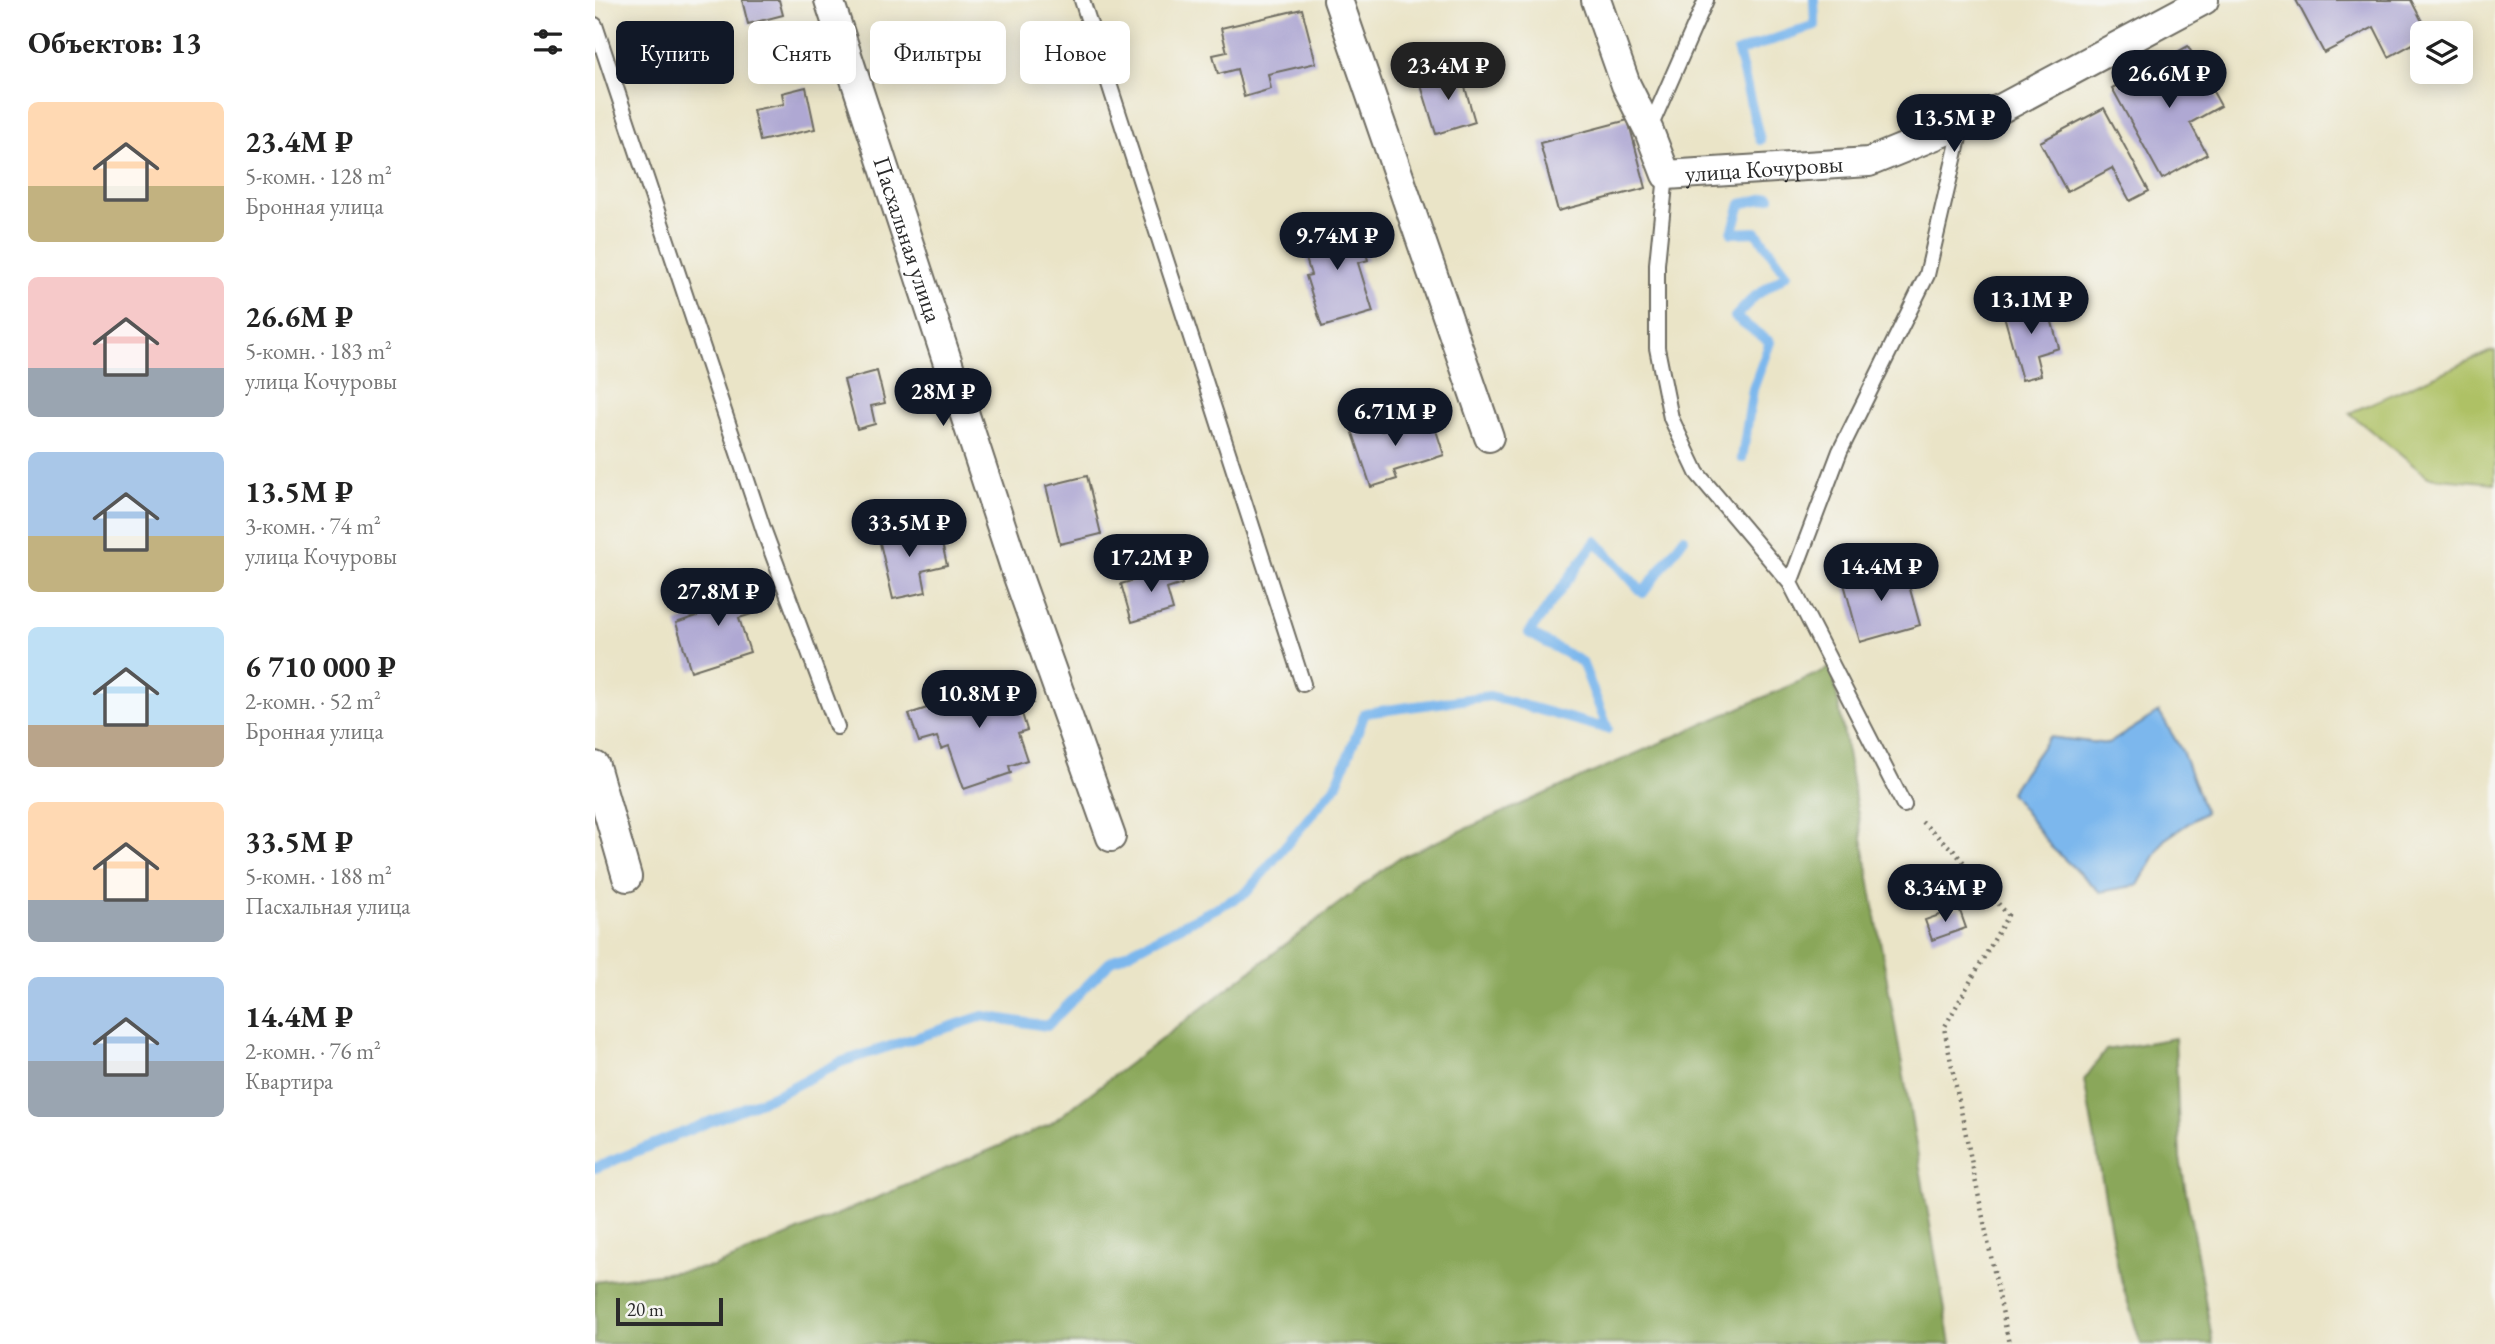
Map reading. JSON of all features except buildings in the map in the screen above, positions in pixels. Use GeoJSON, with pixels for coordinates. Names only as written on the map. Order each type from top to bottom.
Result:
{"type":"FeatureCollection","features":[{"type":"Feature","properties":{"kind":"street","name":"Пасхальная улица"},"geometry":{"type":"LineString","coordinates":[[828,0],[1016,571],[1111,837]]}},
{"type":"Feature","properties":{"kind":"street"},"geometry":{"type":"LineString","coordinates":[[1338,0],[1489,437]]}},
{"type":"Feature","properties":{"kind":"street"},"geometry":{"type":"LineString","coordinates":[[1596,0],[1626,85],[1649,131],[1666,175]]}},
{"type":"Feature","properties":{"kind":"street","name":"улица Кочуровы"},"geometry":{"type":"LineString","coordinates":[[1666,175],[1869,162],[2003,108],[2204,0]]}},
{"type":"Feature","properties":{"kind":"street"},"geometry":{"type":"LineString","coordinates":[[595,765],[627,877]]}},
{"type":"Feature","properties":{"kind":"lane"},"geometry":{"type":"LineString","coordinates":[[1082,0],[1303,684]]}},
{"type":"Feature","properties":{"kind":"lane"},"geometry":{"type":"LineString","coordinates":[[1649,131],[1706,0]]}},
{"type":"Feature","properties":{"kind":"lane"},"geometry":{"type":"LineString","coordinates":[[595,25],[764,531],[837,727]]}},
{"type":"Feature","properties":{"kind":"lane"},"geometry":{"type":"LineString","coordinates":[[1790,583],[1840,451],[1927,275],[1962,124]]}},
{"type":"Feature","properties":{"kind":"lane"},"geometry":{"type":"LineString","coordinates":[[1666,175],[1657,264],[1657,348],[1671,418],[1697,472],[1790,583],[1904,805]]}},
{"type":"Feature","properties":{"kind":"path"},"geometry":{"type":"LineString","coordinates":[[1904,805],[1954,851],[2008,915],[1944,1028],[2009,1344]]}},
{"type":"Feature","properties":{"kind":"green space"},"geometry":{"type":"Polygon","coordinates":[[[2495,351],[2495,483],[2428,477],[2349,413],[2489,352],[2495,351]]]}},
{"type":"Feature","properties":{"kind":"green space"},"geometry":{"type":"Polygon","coordinates":[[[1832,667],[1951,1344],[595,1344],[595,1282],[713,1267],[1049,1125],[1397,859],[1832,667]]]}},
{"type":"Feature","properties":{"kind":"green space"},"geometry":{"type":"Polygon","coordinates":[[[2175,1038],[2180,1158],[2213,1344],[2141,1344],[2119,1274],[2084,1080],[2106,1050],[2175,1038]]]}},
{"type":"Feature","properties":{"kind":"water"},"geometry":{"type":"Polygon","coordinates":[[[2159,712],[2182,751],[2205,812],[2164,840],[2138,885],[2100,892],[2051,847],[2010,792],[2049,737],[2108,744],[2159,712]]]}},
{"type":"Feature","properties":{"kind":"waterway"},"geometry":{"type":"LineString","coordinates":[[1760,140],[1738,52],[1815,25],[1814,0]]}},
{"type":"Feature","properties":{"kind":"waterway"},"geometry":{"type":"LineString","coordinates":[[1742,458],[1753,389],[1770,342],[1735,317],[1754,297],[1787,274],[1756,232],[1732,233],[1741,204],[1770,197]]}},
{"type":"Feature","properties":{"kind":"waterway"},"geometry":{"type":"LineString","coordinates":[[595,1168],[778,1094],[841,1062],[983,1016],[1047,1026],[1110,962],[1246,893],[1337,784],[1365,713],[1490,696],[1608,729],[1582,662],[1529,633],[1596,541],[1643,593],[1684,538]]}}]}
